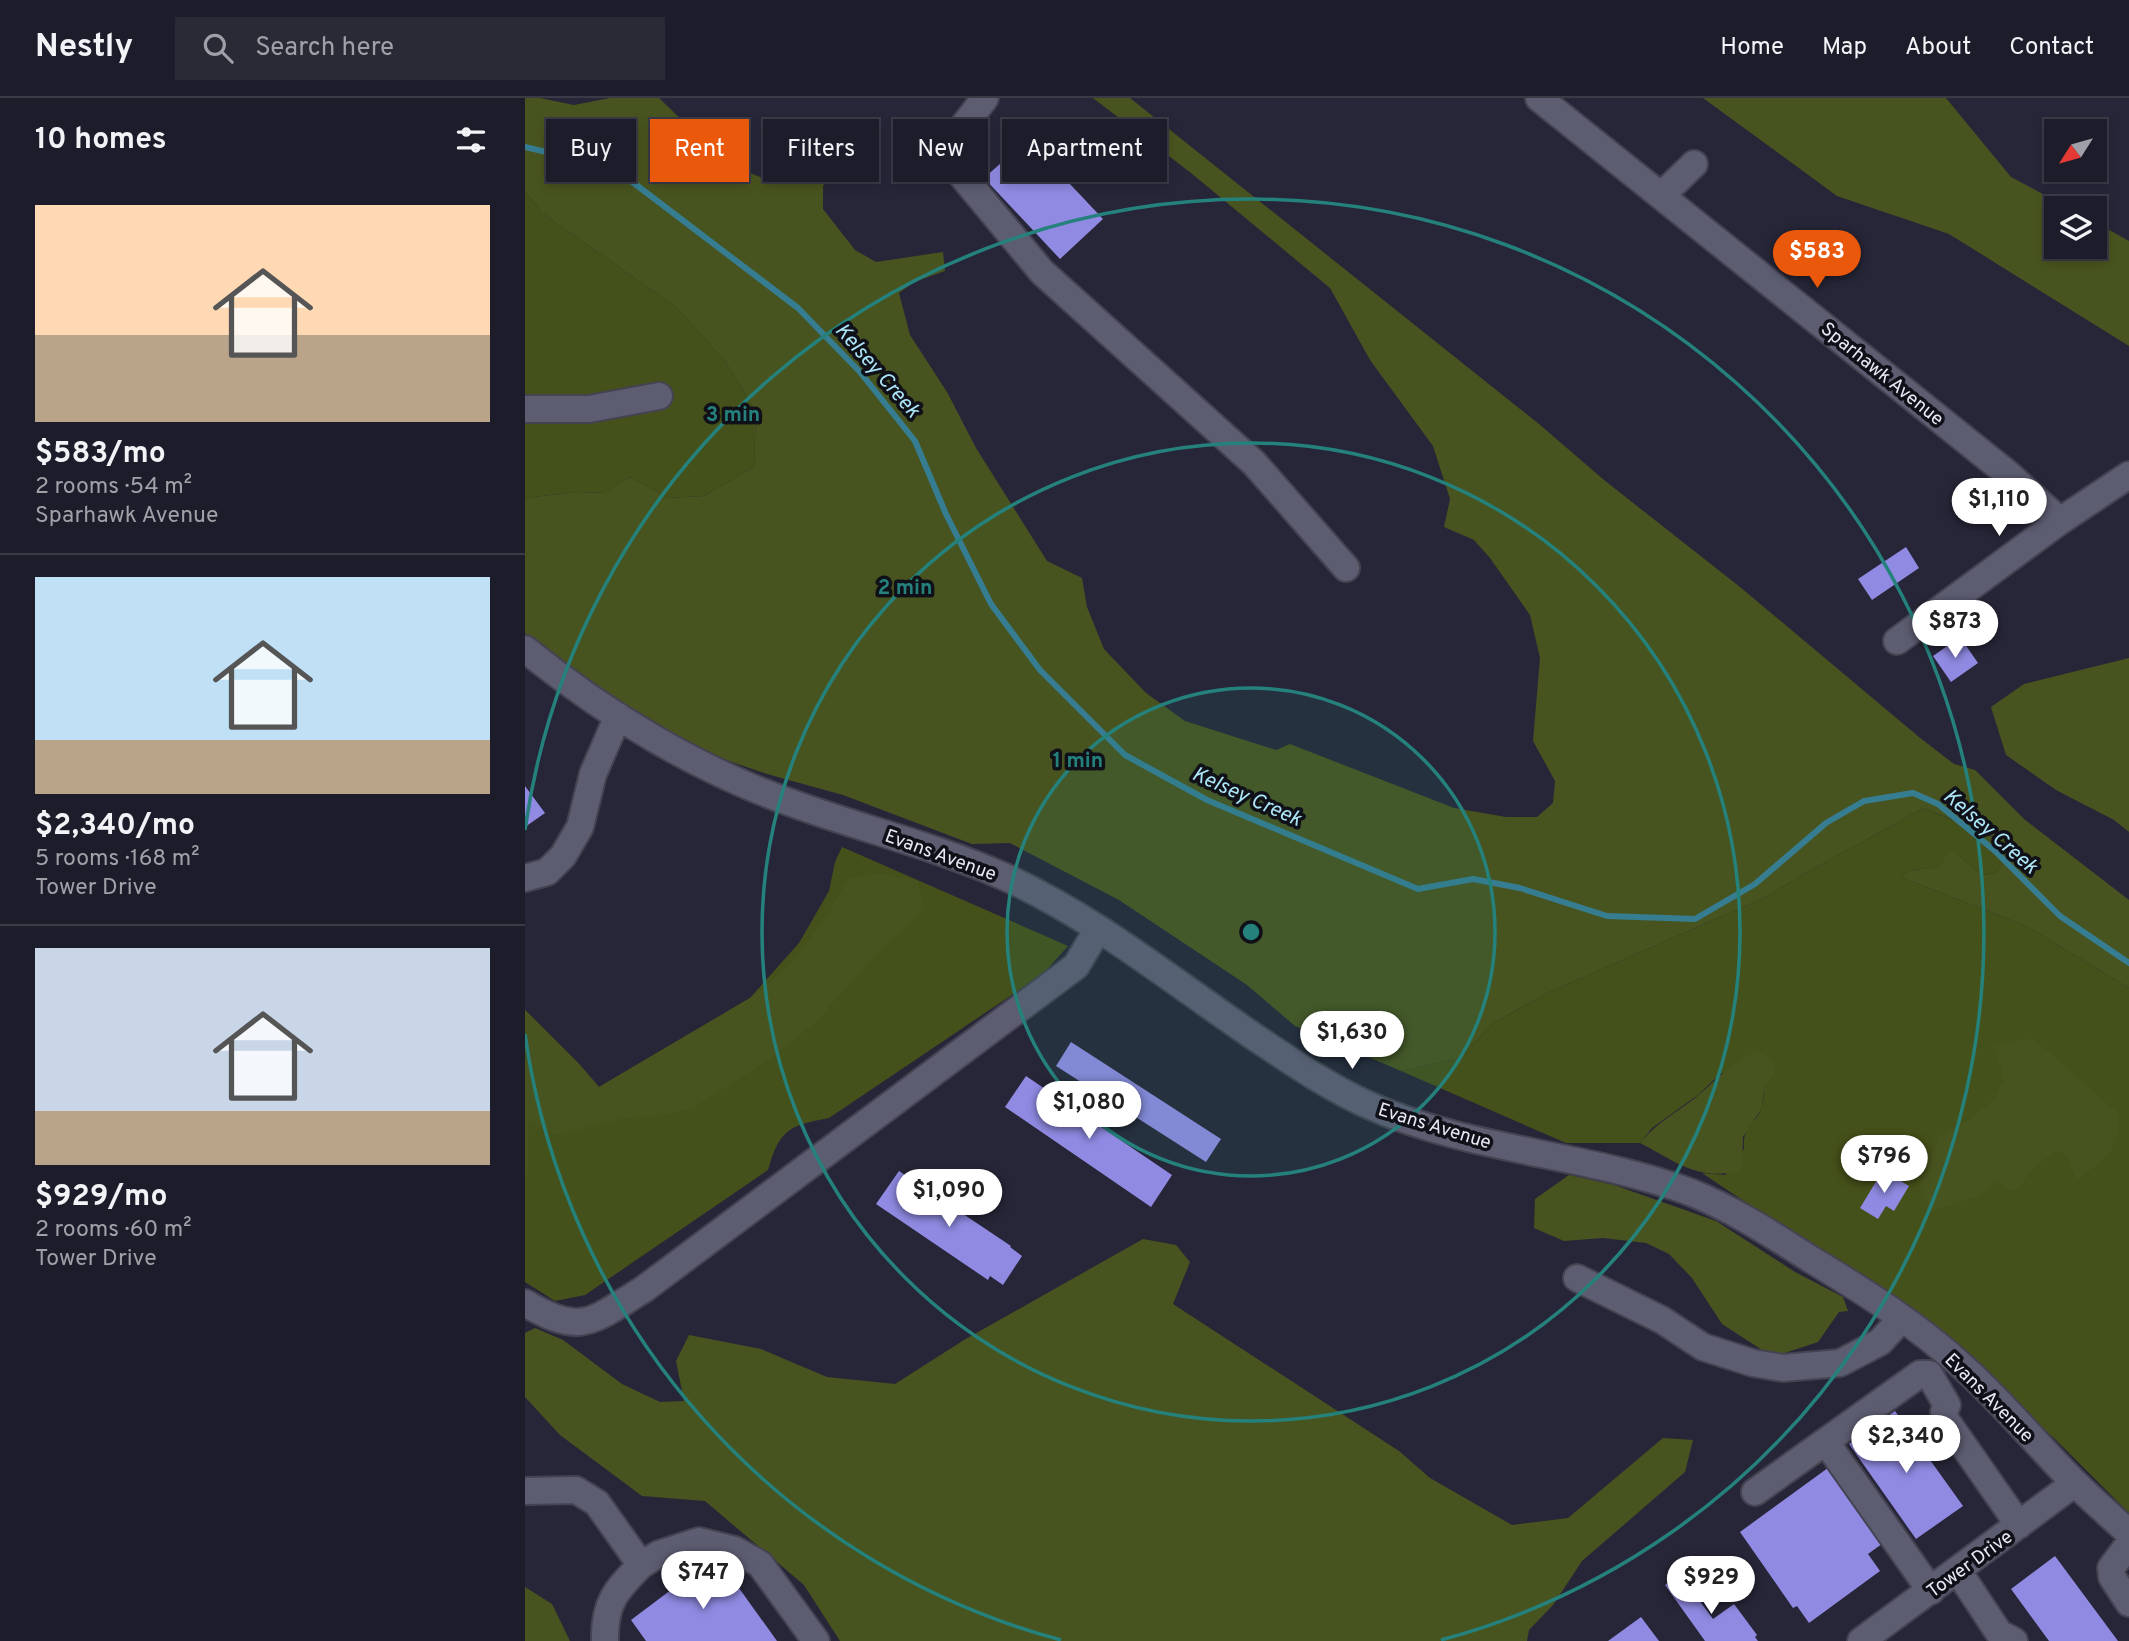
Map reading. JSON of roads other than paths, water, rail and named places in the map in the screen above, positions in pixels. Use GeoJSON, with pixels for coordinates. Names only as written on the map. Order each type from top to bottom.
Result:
{"type":"FeatureCollection","features":[{"type":"Feature","properties":{"kind":"street"},"geometry":{"type":"LineString","coordinates":[[985,98],[959,132],[949,160],[1042,271],[1254,463],[1346,568]]}},
{"type":"Feature","properties":{"kind":"street","name":"Sparhawk Avenue"},"geometry":{"type":"LineString","coordinates":[[1539,98],[2008,474],[2060,521]]}},
{"type":"Feature","properties":{"kind":"street"},"geometry":{"type":"LineString","coordinates":[[1662,195],[1694,164]]}},
{"type":"Feature","properties":{"kind":"street"},"geometry":{"type":"LineString","coordinates":[[525,409],[589,409],[659,396]]}},
{"type":"Feature","properties":{"kind":"street"},"geometry":{"type":"LineString","coordinates":[[1897,641],[2060,521],[2129,475]]}},
{"type":"Feature","properties":{"kind":"street","name":"Evans Avenue"},"geometry":{"type":"LineString","coordinates":[[525,649],[618,716],[721,773],[795,805],[971,863],[1041,895],[1098,929],[1304,1070],[1365,1104],[1455,1136],[1655,1180],[1695,1195],[1773,1236],[1902,1318],[1966,1369],[2075,1483],[2129,1533]]}},
{"type":"Feature","properties":{"kind":"street"},"geometry":{"type":"LineString","coordinates":[[525,878],[547,872],[563,856],[580,827],[593,775],[618,716]]}},
{"type":"Feature","properties":{"kind":"street"},"geometry":{"type":"LineString","coordinates":[[525,1303],[551,1318],[571,1323],[593,1320],[643,1289],[1076,966],[1098,929]]}},
{"type":"Feature","properties":{"kind":"street"},"geometry":{"type":"LineString","coordinates":[[1577,1278],[1662,1320],[1703,1347],[1752,1363],[1783,1368],[1840,1363],[1880,1342],[1902,1318]]}},
{"type":"Feature","properties":{"kind":"street"},"geometry":{"type":"LineString","coordinates":[[1755,1492],[1920,1374],[1929,1374],[1947,1405],[1945,1419],[2019,1525]]}},
{"type":"Feature","properties":{"kind":"street"},"geometry":{"type":"LineString","coordinates":[[1826,1442],[1931,1591]]}},
{"type":"Feature","properties":{"kind":"street","name":"Tower Drive"},"geometry":{"type":"LineString","coordinates":[[1861,1641],[2075,1483]]}},
{"type":"Feature","properties":{"kind":"street"},"geometry":{"type":"LineString","coordinates":[[525,1491],[576,1490],[587,1496],[597,1503],[641,1564]]}},
{"type":"Feature","properties":{"kind":"street"},"geometry":{"type":"LineString","coordinates":[[605,1641],[605,1623],[616,1591],[641,1564],[659,1554],[699,1541],[735,1550],[760,1564],[816,1641]]}},
{"type":"Feature","properties":{"kind":"street"},"geometry":{"type":"LineString","coordinates":[[2129,1544],[2111,1568],[2112,1577],[2129,1603]]}},
{"type":"Feature","properties":{"kind":"street"},"geometry":{"type":"LineString","coordinates":[[1958,1571],[1999,1633],[2014,1641]]}},
{"type":"Feature","properties":{"kind":"waterway","name":"Kelsey Creek"},"geometry":{"type":"LineString","coordinates":[[525,147],[614,168],[798,308],[860,372],[915,441],[946,514],[991,604],[1040,670],[1125,755],[1207,800],[1418,889],[1473,879],[1520,888],[1607,916],[1695,919],[1755,884],[1826,823],[1864,801],[1913,793],[1938,804],[1995,851],[2060,916],[2129,963]]}}]}
